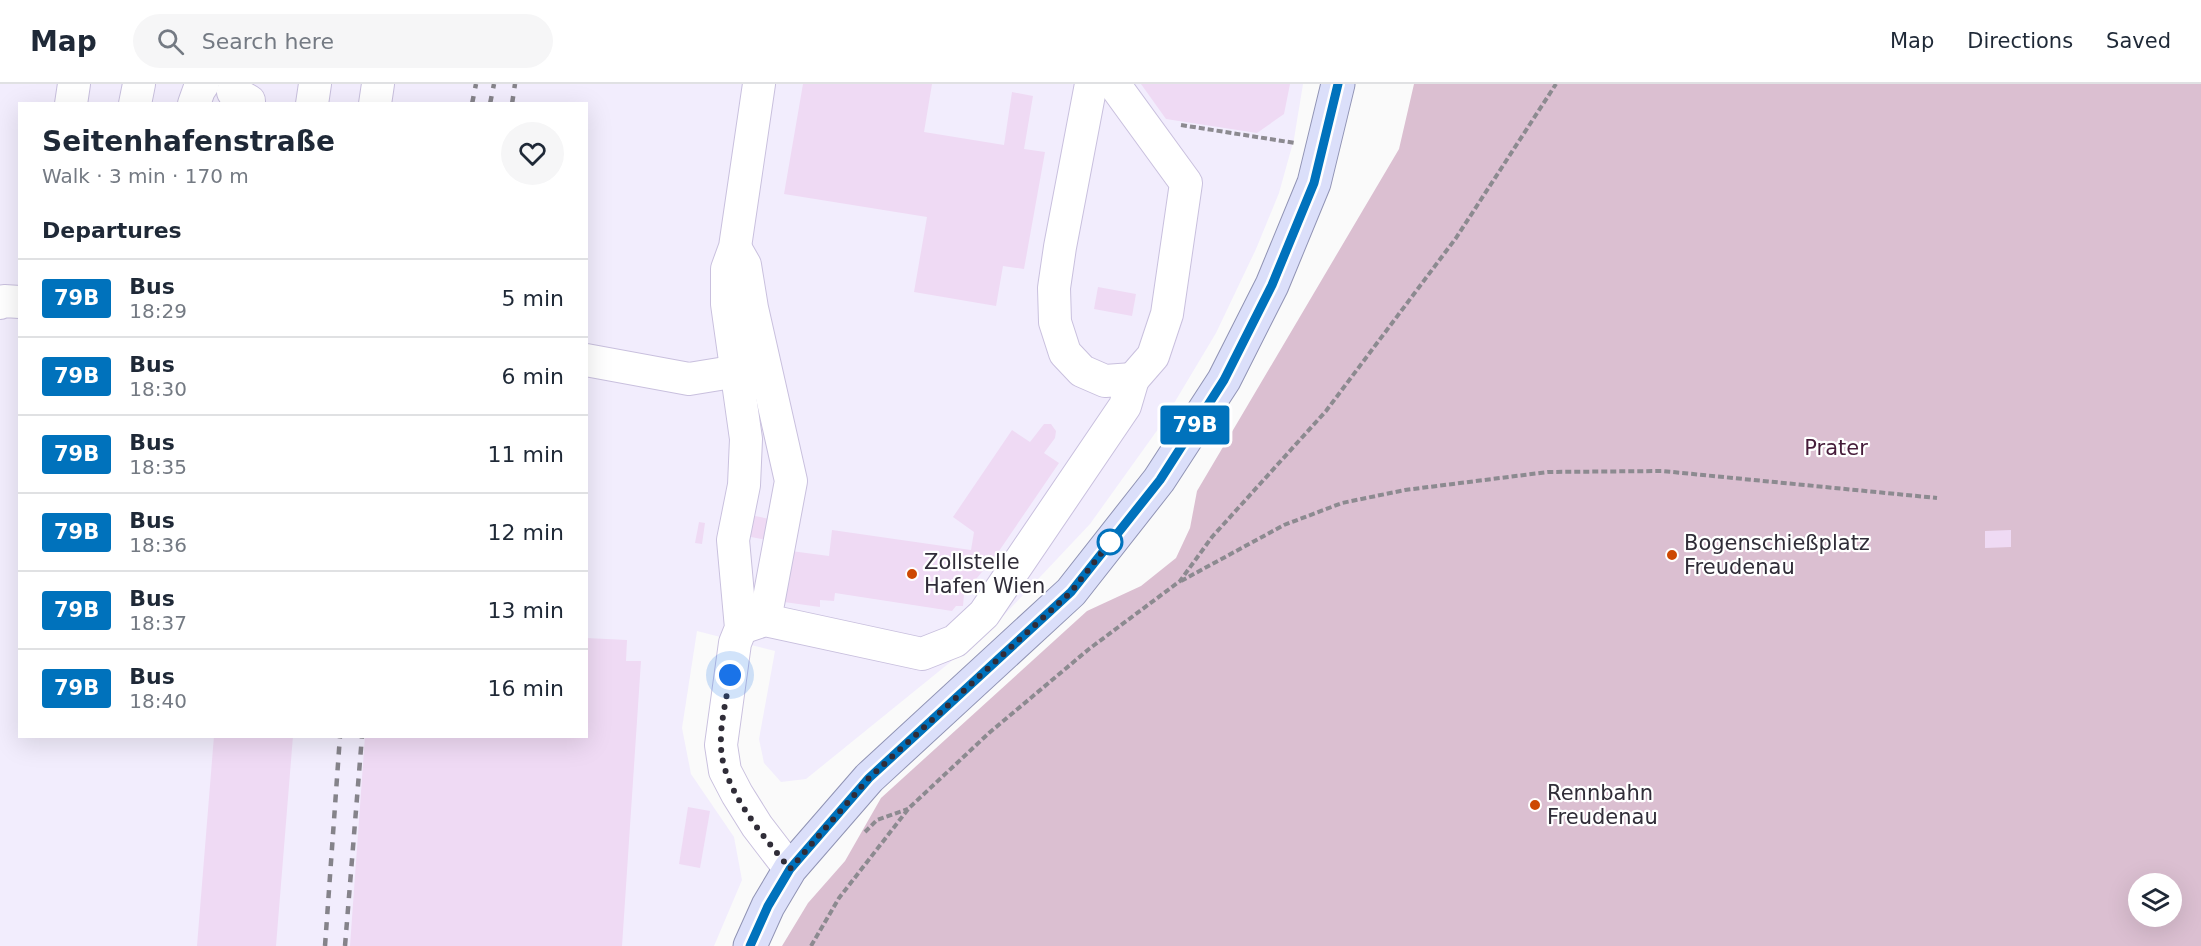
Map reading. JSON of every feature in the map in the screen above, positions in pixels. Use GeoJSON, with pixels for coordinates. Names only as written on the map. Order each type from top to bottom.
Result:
{"type":"FeatureCollection","features":[{"type":"Feature","properties":{"kind":"main road"},"geometry":{"type":"LineString","coordinates":[[750,946],[768,906],[790,869],[869,778],[1071,592],[1160,480],[1224,380],[1272,285],[1314,183],[1338,84]]}},
{"type":"Feature","properties":{"kind":"lane"},"geometry":{"type":"LineString","coordinates":[[71,102],[74,84]]}},
{"type":"Feature","properties":{"kind":"lane"},"geometry":{"type":"LineString","coordinates":[[135,102],[139,84]]}},
{"type":"Feature","properties":{"kind":"lane"},"geometry":{"type":"LineString","coordinates":[[312,102],[315,84]]}},
{"type":"Feature","properties":{"kind":"lane"},"geometry":{"type":"LineString","coordinates":[[375,102],[378,84]]}},
{"type":"Feature","properties":{"kind":"lane"},"geometry":{"type":"LineString","coordinates":[[753,624],[733,540],[744,485],[746,439],[727,304],[727,269],[735,248],[759,84]]}},
{"type":"Feature","properties":{"kind":"lane"},"geometry":{"type":"LineString","coordinates":[[1091,84],[1057,267],[1054,288],[1055,322],[1065,353],[1082,370],[1105,381],[1133,378]]}},
{"type":"Feature","properties":{"kind":"lane"},"geometry":{"type":"LineString","coordinates":[[753,624],[921,654],[955,641],[984,614],[1125,406],[1133,378],[1153,356],[1167,314],[1186,183],[1114,84]]}},
{"type":"Feature","properties":{"kind":"lane"},"geometry":{"type":"LineString","coordinates":[[1297,228],[1303,169],[1323,84]]}},
{"type":"Feature","properties":{"kind":"lane"},"geometry":{"type":"LineString","coordinates":[[195,102],[199,90],[224,91]]}},
{"type":"Feature","properties":{"kind":"lane"},"geometry":{"type":"LineString","coordinates":[[735,248],[745,265],[752,308],[790,481],[753,624],[735,642],[721,745],[725,771],[736,794],[765,838],[790,869]]}},
{"type":"Feature","properties":{"kind":"lane"},"geometry":{"type":"LineString","coordinates":[[0,303],[18,302]]}},
{"type":"Feature","properties":{"kind":"lane"},"geometry":{"type":"LineString","coordinates":[[588,360],[689,379],[738,371]]}},
{"type":"Feature","properties":{"kind":"path"},"geometry":{"type":"LineString","coordinates":[[1180,582],[1212,537],[1332,402],[1456,238],[1556,84]]}},
{"type":"Feature","properties":{"kind":"path"},"geometry":{"type":"LineString","coordinates":[[1139,118],[1296,143]]}},
{"type":"Feature","properties":{"kind":"path"},"geometry":{"type":"LineString","coordinates":[[811,946],[839,898],[909,808],[989,734],[1089,649],[1180,582],[1284,525],[1342,503],[1405,490],[1548,472],[1662,471],[1937,498]]}},
{"type":"Feature","properties":{"kind":"shaded area"},"geometry":{"type":"Polygon","coordinates":[[[0,84],[1303,84],[1294,139],[1279,193],[1256,249],[1216,333],[1161,425],[1090,524],[990,630],[806,779],[781,782],[764,763],[759,739],[775,651],[697,631],[682,728],[691,774],[734,837],[742,880],[714,946],[0,946],[0,84]]]}},
{"type":"Feature","properties":{"kind":"green space","name":"Prater"},"geometry":{"type":"Polygon","coordinates":[[[1414,84],[2201,84],[2201,946],[782,946],[808,903],[845,861],[881,798],[1087,611],[1141,586],[1176,558],[1190,528],[1197,491],[1399,149],[1414,84]]]}},
{"type":"Feature","properties":{"kind":"building"},"geometry":{"type":"Polygon","coordinates":[[[803,84],[932,84],[924,132],[1004,145],[1012,92],[1033,96],[1024,149],[1045,152],[1024,269],[1003,266],[996,306],[914,292],[927,217],[784,194],[803,84]]]}},
{"type":"Feature","properties":{"kind":"building"},"geometry":{"type":"Polygon","coordinates":[[[1141,84],[1290,84],[1284,114],[1257,133],[1166,119],[1141,84]]]}},
{"type":"Feature","properties":{"kind":"building"},"geometry":{"type":"Polygon","coordinates":[[[1098,287],[1136,294],[1132,316],[1094,309],[1098,287]]]}},
{"type":"Feature","properties":{"kind":"building"},"geometry":{"type":"Polygon","coordinates":[[[1044,424],[1051,424],[1056,431],[1055,438],[1044,453],[1059,463],[999,551],[964,594],[963,606],[956,606],[952,611],[835,593],[834,601],[820,600],[820,607],[784,602],[791,551],[829,556],[832,530],[971,550],[974,532],[953,517],[1012,430],[1030,442],[1044,424]]]}},
{"type":"Feature","properties":{"kind":"building"},"geometry":{"type":"Polygon","coordinates":[[[750,515],[770,519],[766,540],[746,536],[750,515]]]}},
{"type":"Feature","properties":{"kind":"building"},"geometry":{"type":"Polygon","coordinates":[[[699,522],[705,523],[702,544],[695,543],[699,522]]]}},
{"type":"Feature","properties":{"kind":"building"},"geometry":{"type":"Polygon","coordinates":[[[2011,530],[2011,547],[1985,548],[1985,531],[2011,530]]]}},
{"type":"Feature","properties":{"kind":"building"},"geometry":{"type":"Polygon","coordinates":[[[588,638],[627,640],[626,661],[641,661],[622,946],[350,946],[365,738],[588,738],[588,638]]]}},
{"type":"Feature","properties":{"kind":"building"},"geometry":{"type":"Polygon","coordinates":[[[214,738],[293,738],[276,946],[197,946],[214,738]]]}},
{"type":"Feature","properties":{"kind":"building"},"geometry":{"type":"Polygon","coordinates":[[[688,807],[710,811],[700,868],[679,864],[688,807]]]}},
{"type":"Feature","properties":{"kind":"railway"},"geometry":{"type":"LineString","coordinates":[[472,102],[476,84]]}},
{"type":"Feature","properties":{"kind":"railway"},"geometry":{"type":"LineString","coordinates":[[490,102],[494,84]]}},
{"type":"Feature","properties":{"kind":"railway"},"geometry":{"type":"LineString","coordinates":[[512,102],[515,84]]}},
{"type":"Feature","properties":{"kind":"railway"},"geometry":{"type":"LineString","coordinates":[[325,946],[340,738]]}},
{"type":"Feature","properties":{"kind":"railway"},"geometry":{"type":"LineString","coordinates":[[345,946],[362,738]]}},
{"type":"Feature","properties":{"kind":"bus line","name":"79B"},"geometry":{"type":"LineString","coordinates":[[750,946],[768,906],[790,869],[869,778],[1071,592],[1160,480],[1224,380],[1272,285],[1314,183],[1338,84]]}},
{"type":"Feature","properties":{"kind":"place","name":"Bogenschießplatz Freudenau"},"geometry":{"type":"Point","coordinates":[1672,555]}},
{"type":"Feature","properties":{"kind":"place","name":"Zollstelle Hafen Wien"},"geometry":{"type":"Point","coordinates":[912,574]}},
{"type":"Feature","properties":{"kind":"place","name":"Rennbahn Freudenau"},"geometry":{"type":"Point","coordinates":[1535,805]}},
{"type":"Feature","properties":{"kind":"route"},"geometry":{"type":"LineString","coordinates":[[730,675],[721,745],[725,771],[736,794],[765,838],[790,869],[869,778],[1071,592],[1110,542]]}}]}
